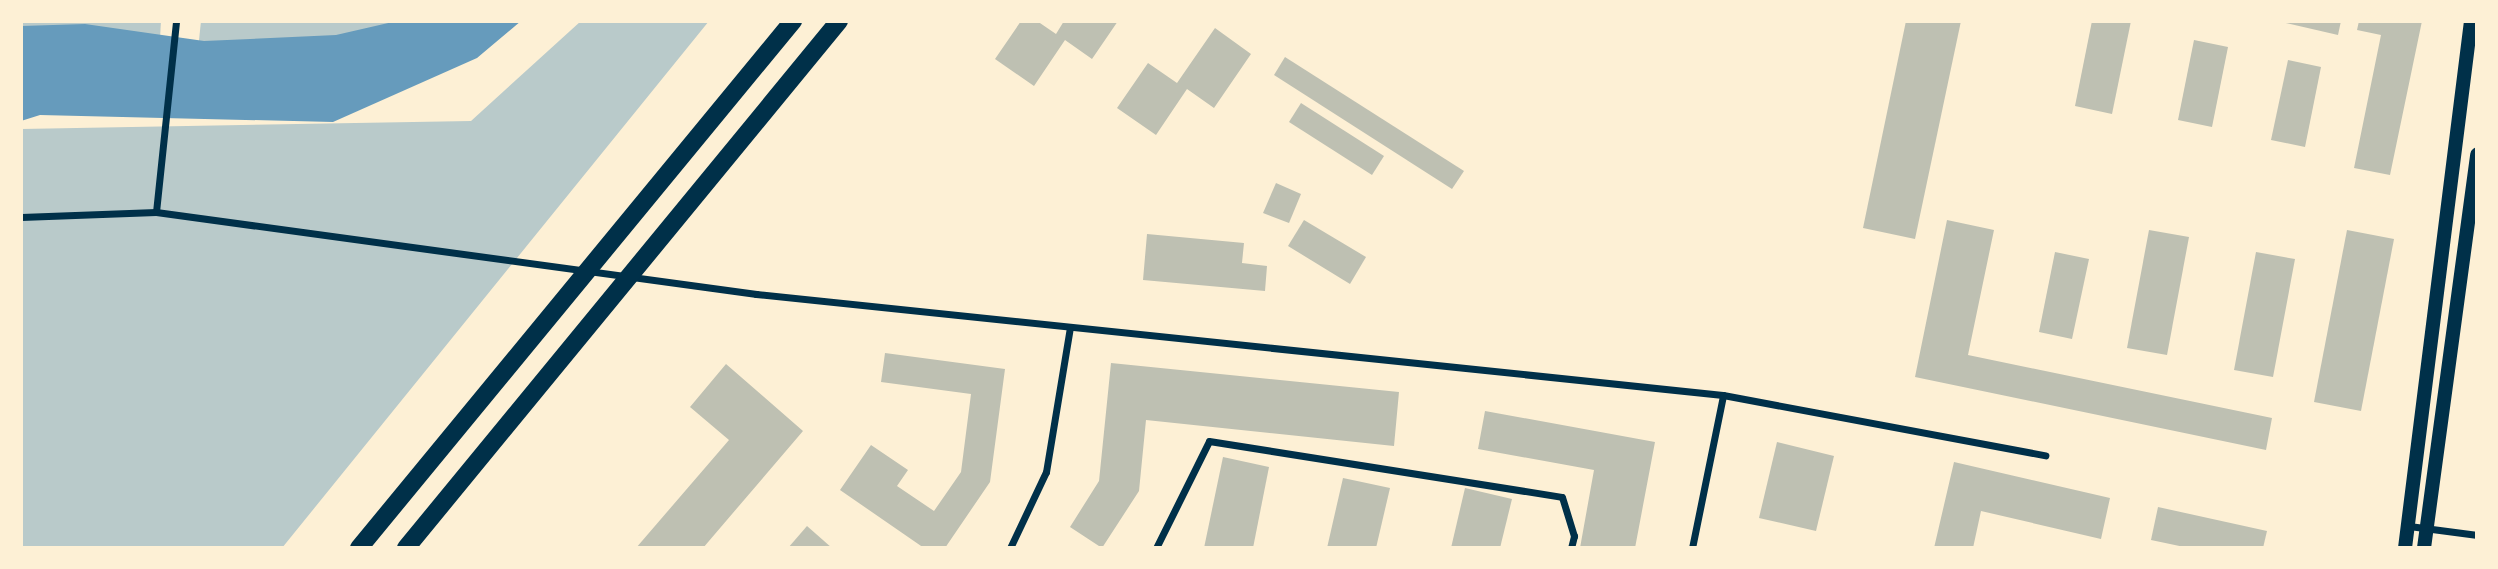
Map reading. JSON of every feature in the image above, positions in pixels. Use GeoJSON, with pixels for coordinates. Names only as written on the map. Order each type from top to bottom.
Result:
{"type":"FeatureCollection","features":[{"type":"Feature","properties":{"kind":"main road"},"geometry":{"type":"LineString","coordinates":[[359,548],[594,269],[793,21]]}},
{"type":"Feature","properties":{"kind":"main road"},"geometry":{"type":"LineString","coordinates":[[406,548],[634,274],[839,21]]}},
{"type":"Feature","properties":{"kind":"main road"},"geometry":{"type":"LineString","coordinates":[[2405,548],[2471,21]]}},
{"type":"Feature","properties":{"kind":"main road"},"geometry":{"type":"LineString","coordinates":[[2424,548],[2477,155]]}},
{"type":"Feature","properties":{"kind":"street"},"geometry":{"type":"LineString","coordinates":[[156,212],[176,21]]}},
{"type":"Feature","properties":{"kind":"street"},"geometry":{"type":"LineString","coordinates":[[21,217],[156,212],[1070,327],[1723,395],[2045,455]]}},
{"type":"Feature","properties":{"kind":"street"},"geometry":{"type":"LineString","coordinates":[[1010,548],[1046,472],[1070,327]]}},
{"type":"Feature","properties":{"kind":"street"},"geometry":{"type":"LineString","coordinates":[[1692,548],[1723,395]]}},
{"type":"Feature","properties":{"kind":"street"},"geometry":{"type":"LineString","coordinates":[[1156,548],[1209,441],[1562,497],[1574,536],[1571,548]]}},
{"type":"Feature","properties":{"kind":"street"},"geometry":{"type":"LineString","coordinates":[[2409,526],[2477,535]]}},
{"type":"Feature","properties":{"kind":"shaded area"},"geometry":{"type":"Polygon","coordinates":[[[21,21],[161,21],[160,38],[21,50],[21,21]]]}},
{"type":"Feature","properties":{"kind":"shaded area"},"geometry":{"type":"Polygon","coordinates":[[[201,21],[413,21],[336,53],[198,50],[201,21]]]}},
{"type":"Feature","properties":{"kind":"shaded area"},"geometry":{"type":"Polygon","coordinates":[[[581,21],[709,21],[282,548],[21,548],[21,129],[471,121],[581,21]]]}},
{"type":"Feature","properties":{"kind":"water"},"geometry":{"type":"Polygon","coordinates":[[[397,21],[521,21],[477,58],[333,122],[40,115],[21,121],[21,26],[85,24],[204,41],[336,35],[397,21]]]}},
{"type":"Feature","properties":{"kind":"building"},"geometry":{"type":"Polygon","coordinates":[[[1021,21],[1037,21],[1056,34],[1064,21],[1118,21],[1092,59],[1065,40],[1034,86],[995,59],[1021,21]]]}},
{"type":"Feature","properties":{"kind":"building"},"geometry":{"type":"Polygon","coordinates":[[[1906,21],[1961,21],[1915,239],[1863,228],[1906,21]]]}},
{"type":"Feature","properties":{"kind":"building"},"geometry":{"type":"Polygon","coordinates":[[[2092,21],[2131,21],[2112,114],[2075,106],[2092,21]]]}},
{"type":"Feature","properties":{"kind":"building"},"geometry":{"type":"Polygon","coordinates":[[[2277,21],[2341,21],[2338,35],[2277,21]]]}},
{"type":"Feature","properties":{"kind":"building"},"geometry":{"type":"Polygon","coordinates":[[[2359,21],[2422,21],[2390,175],[2354,168],[2381,35],[2357,30],[2359,21]]]}},
{"type":"Feature","properties":{"kind":"building"},"geometry":{"type":"Polygon","coordinates":[[[1215,28],[1251,54],[1214,108],[1187,89],[1156,135],[1117,108],[1148,63],[1177,83],[1215,28]]]}},
{"type":"Feature","properties":{"kind":"building"},"geometry":{"type":"Polygon","coordinates":[[[2194,40],[2228,47],[2212,127],[2178,120],[2194,40]]]}},
{"type":"Feature","properties":{"kind":"building"},"geometry":{"type":"Polygon","coordinates":[[[1285,57],[1464,171],[1452,189],[1274,75],[1285,57]]]}},
{"type":"Feature","properties":{"kind":"building"},"geometry":{"type":"Polygon","coordinates":[[[2288,60],[2321,67],[2305,147],[2271,140],[2288,60]]]}},
{"type":"Feature","properties":{"kind":"building"},"geometry":{"type":"Polygon","coordinates":[[[1301,103],[1384,156],[1372,175],[1289,122],[1301,103]]]}},
{"type":"Feature","properties":{"kind":"building"},"geometry":{"type":"Polygon","coordinates":[[[1276,183],[1301,194],[1289,223],[1263,213],[1276,183]]]}},
{"type":"Feature","properties":{"kind":"building"},"geometry":{"type":"Polygon","coordinates":[[[1304,220],[1366,257],[1350,284],[1288,246],[1304,220]]]}},
{"type":"Feature","properties":{"kind":"building"},"geometry":{"type":"Polygon","coordinates":[[[1947,220],[1994,230],[1968,355],[2272,418],[2266,450],[1915,377],[1947,220]]]}},
{"type":"Feature","properties":{"kind":"building"},"geometry":{"type":"Polygon","coordinates":[[[2149,230],[2189,237],[2167,355],[2127,348],[2149,230]]]}},
{"type":"Feature","properties":{"kind":"building"},"geometry":{"type":"Polygon","coordinates":[[[2347,230],[2394,239],[2361,411],[2314,402],[2347,230]]]}},
{"type":"Feature","properties":{"kind":"building"},"geometry":{"type":"Polygon","coordinates":[[[1147,234],[1244,243],[1242,263],[1267,266],[1265,291],[1143,280],[1147,234]]]}},
{"type":"Feature","properties":{"kind":"building"},"geometry":{"type":"Polygon","coordinates":[[[2055,252],[2089,259],[2072,339],[2039,332],[2055,252]]]}},
{"type":"Feature","properties":{"kind":"building"},"geometry":{"type":"Polygon","coordinates":[[[2256,252],[2295,259],[2273,377],[2234,370],[2256,252]]]}},
{"type":"Feature","properties":{"kind":"building"},"geometry":{"type":"Polygon","coordinates":[[[885,353],[1005,369],[990,482],[945,548],[924,548],[840,490],[871,445],[908,470],[897,486],[934,511],[961,472],[971,394],[881,382],[885,353]]]}},
{"type":"Feature","properties":{"kind":"building"},"geometry":{"type":"Polygon","coordinates":[[[1111,363],[1399,392],[1394,446],[1146,420],[1139,491],[1102,548],[1070,527],[1099,481],[1111,363]]]}},
{"type":"Feature","properties":{"kind":"building"},"geometry":{"type":"Polygon","coordinates":[[[726,364],[803,431],[703,548],[636,548],[729,440],[690,407],[726,364]]]}},
{"type":"Feature","properties":{"kind":"building"},"geometry":{"type":"Polygon","coordinates":[[[1485,411],[1655,442],[1635,548],[1580,548],[1594,470],[1478,449],[1485,411]]]}},
{"type":"Feature","properties":{"kind":"building"},"geometry":{"type":"Polygon","coordinates":[[[1777,442],[1834,456],[1816,531],[1759,518],[1777,442]]]}},
{"type":"Feature","properties":{"kind":"building"},"geometry":{"type":"Polygon","coordinates":[[[1223,457],[1269,467],[1253,548],[1204,548],[1223,457]]]}},
{"type":"Feature","properties":{"kind":"building"},"geometry":{"type":"Polygon","coordinates":[[[1954,462],[2110,498],[2101,539],[1981,511],[1973,548],[1934,548],[1954,462]]]}},
{"type":"Feature","properties":{"kind":"building"},"geometry":{"type":"Polygon","coordinates":[[[1343,478],[1390,488],[1376,548],[1327,548],[1343,478]]]}},
{"type":"Feature","properties":{"kind":"building"},"geometry":{"type":"Polygon","coordinates":[[[1465,488],[1512,499],[1500,548],[1451,548],[1465,488]]]}},
{"type":"Feature","properties":{"kind":"building"},"geometry":{"type":"Polygon","coordinates":[[[2158,507],[2267,531],[2263,548],[2189,548],[2151,540],[2158,507]]]}},
{"type":"Feature","properties":{"kind":"building"},"geometry":{"type":"Polygon","coordinates":[[[807,526],[832,548],[788,548],[807,526]]]}}]}
